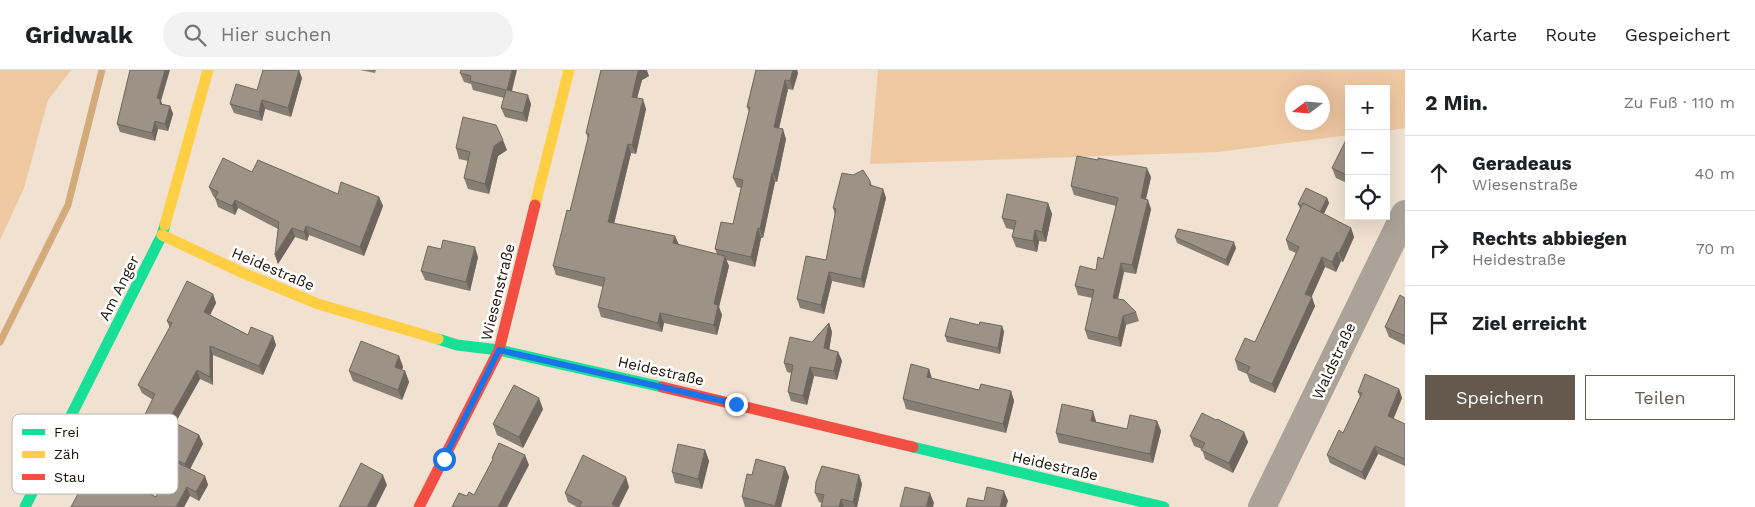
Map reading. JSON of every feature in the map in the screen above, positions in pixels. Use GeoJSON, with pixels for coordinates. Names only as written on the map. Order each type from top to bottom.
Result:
{"type":"FeatureCollection","features":[{"type":"Feature","properties":{"kind":"street","name":"Am Anger"},"geometry":{"type":"LineString","coordinates":[[72,414],[162,234],[208,70]]}},
{"type":"Feature","properties":{"kind":"street","name":"Wiesenstraße"},"geometry":{"type":"LineString","coordinates":[[419,507],[499,350],[569,70]]}},
{"type":"Feature","properties":{"kind":"street","name":"Waldstraße"},"geometry":{"type":"LineString","coordinates":[[1262,507],[1405,214]]}},
{"type":"Feature","properties":{"kind":"street","name":"Heidestraße"},"geometry":{"type":"LineString","coordinates":[[162,234],[243,273],[318,304],[457,345],[499,350],[761,410],[1164,507]]}},
{"type":"Feature","properties":{"kind":"street","name":"Am Anger"},"geometry":{"type":"LineString","coordinates":[[25,507],[32,494]]}},
{"type":"Feature","properties":{"kind":"shaded area"},"geometry":{"type":"Polygon","coordinates":[[[0,70],[71,70],[48,100],[24,188],[0,240],[0,70]]]}},
{"type":"Feature","properties":{"kind":"shaded area"},"geometry":{"type":"Polygon","coordinates":[[[878,70],[1405,70],[1405,128],[1390,130],[1390,85],[1345,85],[1345,136],[1218,152],[870,164],[878,70]]]}},
{"type":"Feature","properties":{"kind":"building"},"geometry":{"type":"Polygon","coordinates":[[[130,70],[165,70],[157,98],[160,99],[160,104],[170,106],[165,124],[155,121],[152,133],[117,124],[130,70]]]}},
{"type":"Feature","properties":{"kind":"building"},"geometry":{"type":"Polygon","coordinates":[[[263,70],[299,70],[288,108],[262,100],[259,112],[230,104],[236,84],[257,90],[263,70]]]}},
{"type":"Feature","properties":{"kind":"building"},"geometry":{"type":"Polygon","coordinates":[[[461,70],[512,70],[507,90],[528,95],[523,113],[501,108],[506,90],[470,81],[471,76],[460,73],[461,70]]]}},
{"type":"Feature","properties":{"kind":"building"},"geometry":{"type":"Polygon","coordinates":[[[601,70],[639,70],[632,97],[643,99],[632,145],[628,144],[608,222],[675,236],[673,243],[725,256],[714,304],[718,305],[714,325],[660,313],[658,323],[598,307],[605,278],[553,266],[567,210],[570,211],[589,134],[586,133],[601,70]]]}},
{"type":"Feature","properties":{"kind":"building"},"geometry":{"type":"Polygon","coordinates":[[[756,70],[793,70],[790,81],[785,80],[774,127],[783,129],[760,229],[758,228],[751,257],[715,249],[721,222],[733,224],[743,180],[733,178],[750,107],[747,107],[756,70]]]}},
{"type":"Feature","properties":{"kind":"building"},"geometry":{"type":"Polygon","coordinates":[[[463,117],[496,125],[503,140],[494,146],[485,184],[464,178],[470,152],[456,148],[463,117]]]}},
{"type":"Feature","properties":{"kind":"building"},"geometry":{"type":"Polygon","coordinates":[[[1345,142],[1345,174],[1332,168],[1345,142]]]}},
{"type":"Feature","properties":{"kind":"building"},"geometry":{"type":"Polygon","coordinates":[[[1077,156],[1098,160],[1098,158],[1147,168],[1141,198],[1148,200],[1132,265],[1121,263],[1113,298],[1124,300],[1136,312],[1123,316],[1118,338],[1085,330],[1094,290],[1075,286],[1080,266],[1096,270],[1098,257],[1103,259],[1118,198],[1071,186],[1077,156]]]}},
{"type":"Feature","properties":{"kind":"building"},"geometry":{"type":"Polygon","coordinates":[[[223,158],[252,172],[258,160],[338,194],[341,182],[379,197],[360,247],[306,226],[304,232],[292,228],[275,255],[279,222],[235,200],[232,206],[215,198],[218,192],[209,187],[223,158]]]}},
{"type":"Feature","properties":{"kind":"building"},"geometry":{"type":"Polygon","coordinates":[[[863,170],[870,181],[870,185],[883,189],[861,279],[829,272],[821,305],[797,299],[806,256],[826,260],[836,209],[833,208],[842,173],[853,175],[863,170]]]}},
{"type":"Feature","properties":{"kind":"building"},"geometry":{"type":"Polygon","coordinates":[[[1306,188],[1327,198],[1320,212],[1303,203],[1302,206],[1298,204],[1306,188]]]}},
{"type":"Feature","properties":{"kind":"building"},"geometry":{"type":"Polygon","coordinates":[[[1007,194],[1048,203],[1042,232],[1035,230],[1033,241],[1012,237],[1016,221],[1002,218],[1007,194]]]}},
{"type":"Feature","properties":{"kind":"building"},"geometry":{"type":"Polygon","coordinates":[[[1303,203],[1351,228],[1339,253],[1337,252],[1332,262],[1322,257],[1305,294],[1312,297],[1272,384],[1247,373],[1250,367],[1235,360],[1245,338],[1255,342],[1299,247],[1286,240],[1303,203]]]}},
{"type":"Feature","properties":{"kind":"building"},"geometry":{"type":"Polygon","coordinates":[[[1178,229],[1234,242],[1226,260],[1175,237],[1178,229]]]}},
{"type":"Feature","properties":{"kind":"building"},"geometry":{"type":"Polygon","coordinates":[[[443,240],[475,247],[466,282],[421,271],[428,246],[441,249],[443,240]]]}},
{"type":"Feature","properties":{"kind":"building"},"geometry":{"type":"Polygon","coordinates":[[[187,281],[213,294],[204,312],[248,335],[251,327],[273,336],[259,366],[210,346],[210,377],[197,370],[172,414],[145,414],[155,394],[138,385],[172,323],[167,321],[187,281]]]}},
{"type":"Feature","properties":{"kind":"building"},"geometry":{"type":"Polygon","coordinates":[[[1400,295],[1405,298],[1405,336],[1385,327],[1400,295]]]}},
{"type":"Feature","properties":{"kind":"building"},"geometry":{"type":"Polygon","coordinates":[[[950,318],[979,325],[980,322],[1002,326],[998,348],[945,336],[950,318]]]}},
{"type":"Feature","properties":{"kind":"building"},"geometry":{"type":"Polygon","coordinates":[[[829,323],[824,348],[838,352],[834,371],[810,367],[803,396],[788,392],[793,365],[784,363],[790,337],[812,342],[829,323]]]}},
{"type":"Feature","properties":{"kind":"building"},"geometry":{"type":"Polygon","coordinates":[[[361,341],[399,356],[395,367],[405,371],[398,390],[349,371],[361,341]]]}},
{"type":"Feature","properties":{"kind":"building"},"geometry":{"type":"Polygon","coordinates":[[[911,364],[929,369],[927,377],[979,390],[981,384],[1011,391],[1003,424],[903,399],[911,364]]]}},
{"type":"Feature","properties":{"kind":"building"},"geometry":{"type":"Polygon","coordinates":[[[1365,374],[1399,389],[1388,416],[1405,424],[1405,459],[1375,446],[1362,472],[1327,455],[1339,430],[1343,433],[1362,393],[1358,392],[1365,374]]]}},
{"type":"Feature","properties":{"kind":"building"},"geometry":{"type":"Polygon","coordinates":[[[514,385],[539,398],[519,437],[493,424],[514,385]]]}},
{"type":"Feature","properties":{"kind":"building"},"geometry":{"type":"Polygon","coordinates":[[[1062,404],[1093,411],[1091,421],[1127,429],[1130,415],[1157,421],[1150,454],[1056,433],[1062,404]]]}},
{"type":"Feature","properties":{"kind":"building"},"geometry":{"type":"Polygon","coordinates":[[[1202,413],[1244,432],[1229,463],[1201,450],[1205,443],[1190,436],[1202,413]]]}},
{"type":"Feature","properties":{"kind":"building"},"geometry":{"type":"Polygon","coordinates":[[[178,424],[199,435],[185,464],[178,461],[178,424]]]}},
{"type":"Feature","properties":{"kind":"building"},"geometry":{"type":"Polygon","coordinates":[[[499,443],[525,455],[498,507],[452,507],[459,493],[467,496],[469,492],[474,495],[493,459],[499,443]]]}},
{"type":"Feature","properties":{"kind":"building"},"geometry":{"type":"Polygon","coordinates":[[[678,444],[705,450],[698,479],[672,472],[678,444]]]}},
{"type":"Feature","properties":{"kind":"building"},"geometry":{"type":"Polygon","coordinates":[[[583,455],[626,477],[612,504],[617,507],[579,507],[582,502],[565,493],[583,455]]]}},
{"type":"Feature","properties":{"kind":"building"},"geometry":{"type":"Polygon","coordinates":[[[756,459],[785,467],[775,506],[742,497],[747,474],[752,475],[756,459]]]}},
{"type":"Feature","properties":{"kind":"building"},"geometry":{"type":"Polygon","coordinates":[[[178,463],[205,476],[196,492],[187,487],[176,507],[71,507],[78,494],[150,494],[156,497],[158,494],[178,494],[178,463]]]}},
{"type":"Feature","properties":{"kind":"building"},"geometry":{"type":"Polygon","coordinates":[[[361,463],[383,475],[367,507],[339,507],[361,463]]]}},
{"type":"Feature","properties":{"kind":"building"},"geometry":{"type":"Polygon","coordinates":[[[822,466],[859,475],[853,502],[841,499],[839,507],[821,507],[824,495],[815,493],[816,482],[822,466]]]}},
{"type":"Feature","properties":{"kind":"building"},"geometry":{"type":"Polygon","coordinates":[[[905,487],[930,493],[926,507],[900,507],[905,487]]]}},
{"type":"Feature","properties":{"kind":"building"},"geometry":{"type":"Polygon","coordinates":[[[987,487],[1004,491],[1000,507],[966,507],[968,498],[984,501],[987,487]]]}},
{"type":"Feature","properties":{"kind":"waterway"},"geometry":{"type":"LineString","coordinates":[[0,342],[68,205],[102,70]]}},
{"type":"Feature","properties":{"kind":"traffic: fast"},"geometry":{"type":"LineString","coordinates":[[72,414],[162,235],[165,225]]}},
{"type":"Feature","properties":{"kind":"traffic: fast"},"geometry":{"type":"LineString","coordinates":[[438,339],[457,345],[499,350],[662,387]]}},
{"type":"Feature","properties":{"kind":"traffic: fast"},"geometry":{"type":"LineString","coordinates":[[913,447],[1164,507]]}},
{"type":"Feature","properties":{"kind":"traffic: fast"},"geometry":{"type":"LineString","coordinates":[[25,507],[32,494]]}},
{"type":"Feature","properties":{"kind":"traffic: slow"},"geometry":{"type":"LineString","coordinates":[[165,225],[208,70]]}},
{"type":"Feature","properties":{"kind":"traffic: slow"},"geometry":{"type":"LineString","coordinates":[[535,205],[569,70]]}},
{"type":"Feature","properties":{"kind":"traffic: slow"},"geometry":{"type":"LineString","coordinates":[[162,235],[243,273],[318,304],[438,339]]}},
{"type":"Feature","properties":{"kind":"traffic: jam"},"geometry":{"type":"LineString","coordinates":[[419,507],[499,350],[535,205]]}},
{"type":"Feature","properties":{"kind":"traffic: jam"},"geometry":{"type":"LineString","coordinates":[[662,387],[913,447]]}},
{"type":"Feature","properties":{"kind":"route"},"geometry":{"type":"LineString","coordinates":[[444,459],[499,350],[736,404]]}}]}
